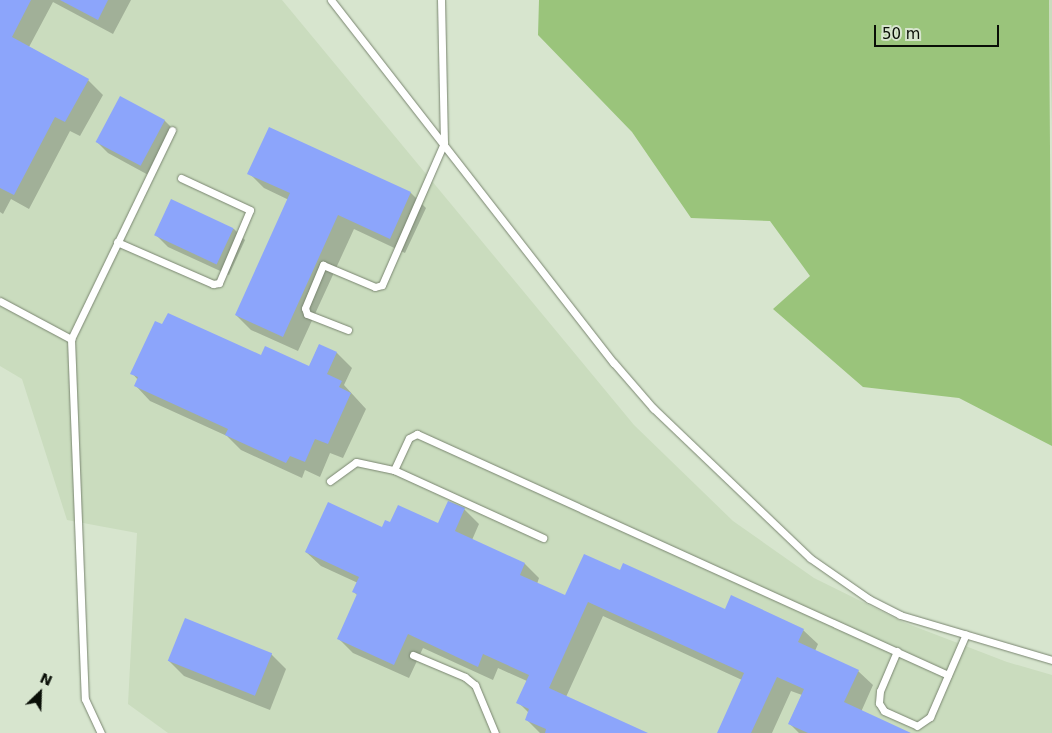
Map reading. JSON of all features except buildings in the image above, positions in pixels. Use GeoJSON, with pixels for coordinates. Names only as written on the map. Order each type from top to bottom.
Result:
{"type":"FeatureCollection","features":[{"type":"Feature","properties":{"kind":"lane"},"geometry":{"type":"LineString","coordinates":[[331,0],[614,362],[653,408],[810,558],[841,582],[900,615],[1052,660]]}},
{"type":"Feature","properties":{"kind":"lane"},"geometry":{"type":"LineString","coordinates":[[348,330],[304,312],[323,264],[375,286],[382,285],[444,143],[441,0]]}},
{"type":"Feature","properties":{"kind":"lane"},"geometry":{"type":"LineString","coordinates":[[101,733],[85,699],[71,339],[172,130]]}},
{"type":"Feature","properties":{"kind":"lane"},"geometry":{"type":"LineString","coordinates":[[117,242],[212,284],[219,283],[250,210],[181,178]]}},
{"type":"Feature","properties":{"kind":"lane"},"geometry":{"type":"LineString","coordinates":[[0,301],[71,339]]}},
{"type":"Feature","properties":{"kind":"lane"},"geometry":{"type":"LineString","coordinates":[[394,470],[409,438],[417,434],[948,675]]}},
{"type":"Feature","properties":{"kind":"lane"},"geometry":{"type":"LineString","coordinates":[[330,481],[356,462],[394,470],[543,538]]}},
{"type":"Feature","properties":{"kind":"lane"},"geometry":{"type":"LineString","coordinates":[[897,651],[880,691],[879,703],[884,711],[917,726],[925,723],[966,634]]}},
{"type":"Feature","properties":{"kind":"lane"},"geometry":{"type":"LineString","coordinates":[[413,654],[465,677],[475,685],[495,733]]}},
{"type":"Feature","properties":{"kind":"shaded area"},"geometry":{"type":"Polygon","coordinates":[[[0,0],[282,0],[634,425],[733,521],[814,578],[903,622],[1007,662],[1052,675],[1052,733],[168,733],[128,704],[137,533],[67,520],[22,379],[0,366],[0,0]]]}},
{"type":"Feature","properties":{"kind":"shaded area"},"geometry":{"type":"Polygon","coordinates":[[[1049,0],[1052,0],[1052,127],[1049,0]]]}},
{"type":"Feature","properties":{"kind":"green space"},"geometry":{"type":"Polygon","coordinates":[[[539,0],[1049,0],[1052,446],[959,398],[863,387],[773,309],[810,276],[770,221],[691,218],[632,132],[538,35],[539,0]]]}}]}
